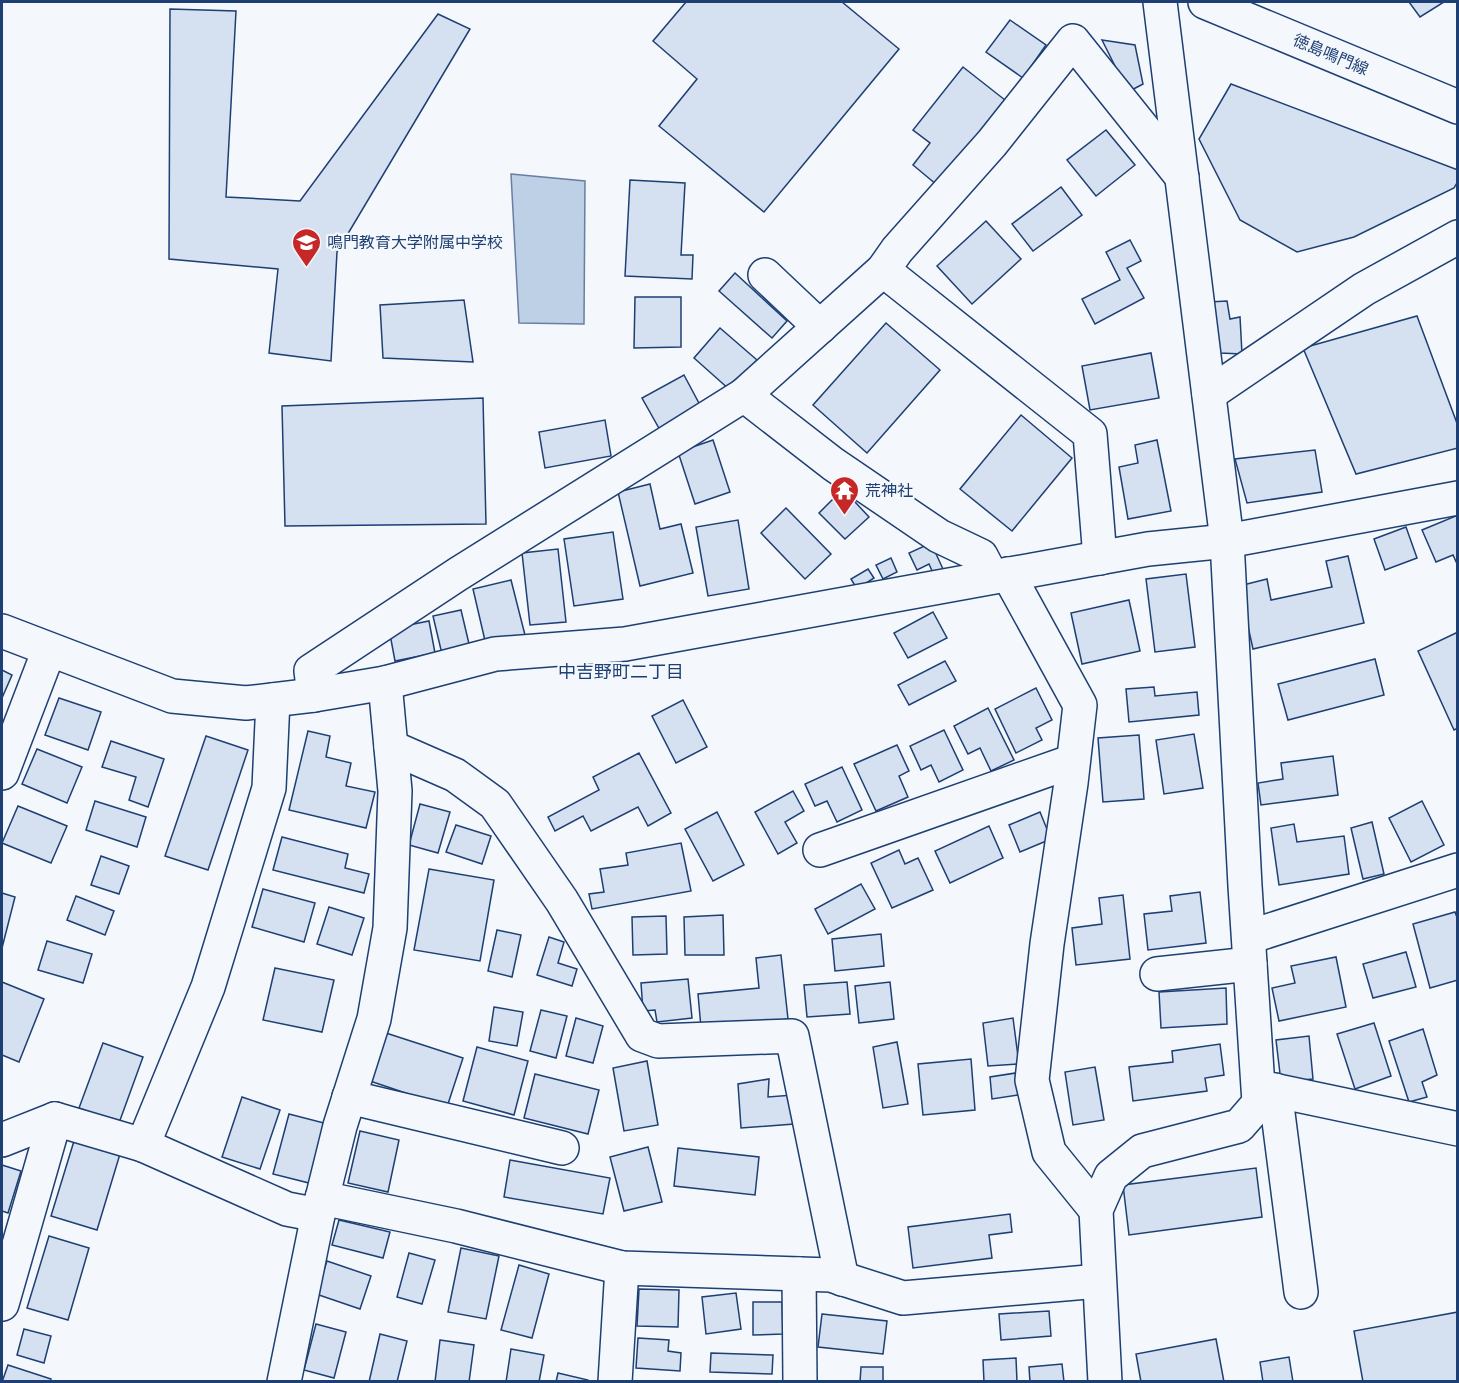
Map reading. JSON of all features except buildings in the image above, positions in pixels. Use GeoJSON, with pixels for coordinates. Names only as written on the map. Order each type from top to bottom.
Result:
{"type":"FeatureCollection","features":[{"type":"Feature","properties":{"kind":"street"},"geometry":{"type":"LineString","coordinates":[[1160,2],[1227,541],[1249,951],[1267,1088],[1301,1292]]}},
{"type":"Feature","properties":{"kind":"street","name":"徳島鳴門線"},"geometry":{"type":"LineString","coordinates":[[1205,2],[1458,107]]}},
{"type":"Feature","properties":{"kind":"street"},"geometry":{"type":"LineString","coordinates":[[314,696],[310,671],[468,568],[744,395],[883,270],[897,250],[992,142],[1073,41],[1182,177]]}},
{"type":"Feature","properties":{"kind":"street"},"geometry":{"type":"LineString","coordinates":[[1209,394],[1364,289],[1458,237]]}},
{"type":"Feature","properties":{"kind":"street"},"geometry":{"type":"LineString","coordinates":[[883,270],[1090,434],[1100,558]]}},
{"type":"Feature","properties":{"kind":"street"},"geometry":{"type":"LineString","coordinates":[[765,275],[820,327]]}},
{"type":"Feature","properties":{"kind":"street"},"geometry":{"type":"LineString","coordinates":[[744,395],[833,464],[900,510],[939,536],[981,556],[1000,576],[1080,705],[1047,944],[1032,1080],[1049,1152],[1096,1209]]}},
{"type":"Feature","properties":{"kind":"street"},"geometry":{"type":"LineString","coordinates":[[2,631],[172,696],[246,703],[314,696],[385,683],[495,654],[625,644],[1148,549],[1227,541],[1458,498]]}},
{"type":"Feature","properties":{"kind":"street"},"geometry":{"type":"LineString","coordinates":[[2,773],[49,650]]}},
{"type":"Feature","properties":{"kind":"street"},"geometry":{"type":"LineString","coordinates":[[284,1382],[320,1206],[349,1097],[374,1019],[390,928],[395,791],[385,683]]}},
{"type":"Feature","properties":{"kind":"street"},"geometry":{"type":"LineString","coordinates":[[143,1146],[208,987],[269,788],[273,700]]}},
{"type":"Feature","properties":{"kind":"street"},"geometry":{"type":"LineString","coordinates":[[391,747],[454,775],[495,804],[562,900],[642,1035],[658,1041],[792,1036],[842,1279]]}},
{"type":"Feature","properties":{"kind":"street"},"geometry":{"type":"LineString","coordinates":[[820,850],[1073,761]]}},
{"type":"Feature","properties":{"kind":"street"},"geometry":{"type":"LineString","coordinates":[[1157,974],[1249,951],[1458,870]]}},
{"type":"Feature","properties":{"kind":"street"},"geometry":{"type":"LineString","coordinates":[[1105,1382],[1096,1209],[1111,1176],[1142,1151],[1239,1126],[1259,1103],[1267,1088]]}},
{"type":"Feature","properties":{"kind":"street"},"geometry":{"type":"LineString","coordinates":[[1267,1088],[1458,1130]]}},
{"type":"Feature","properties":{"kind":"street"},"geometry":{"type":"LineString","coordinates":[[349,1097],[562,1148]]}},
{"type":"Feature","properties":{"kind":"street"},"geometry":{"type":"LineString","coordinates":[[2,1304],[55,1119]]}},
{"type":"Feature","properties":{"kind":"street"},"geometry":{"type":"LineString","coordinates":[[2,1140],[55,1119],[143,1146],[287,1209],[320,1206],[456,1226],[622,1268],[831,1275],[903,1298],[1099,1281]]}},
{"type":"Feature","properties":{"kind":"street"},"geometry":{"type":"LineString","coordinates":[[615,1382],[622,1268]]}},
{"type":"Feature","properties":{"kind":"street"},"geometry":{"type":"LineString","coordinates":[[799,1274],[800,1382]]}},
{"type":"Feature","properties":{"kind":"water"},"geometry":{"type":"Polygon","coordinates":[[[511,174],[585,181],[584,324],[519,323],[511,174]]]}},
{"type":"Feature","properties":{"kind":"place","name":"鳴門教育大学附属中学校"},"geometry":{"type":"Point","coordinates":[306,268]}},
{"type":"Feature","properties":{"kind":"place","name":"荒神社"},"geometry":{"type":"Point","coordinates":[844,516]}},
{"type":"Feature","properties":{"kind":"district","name":"中吉野町二丁目"},"geometry":{"type":"Point","coordinates":[621,672]}}]}
